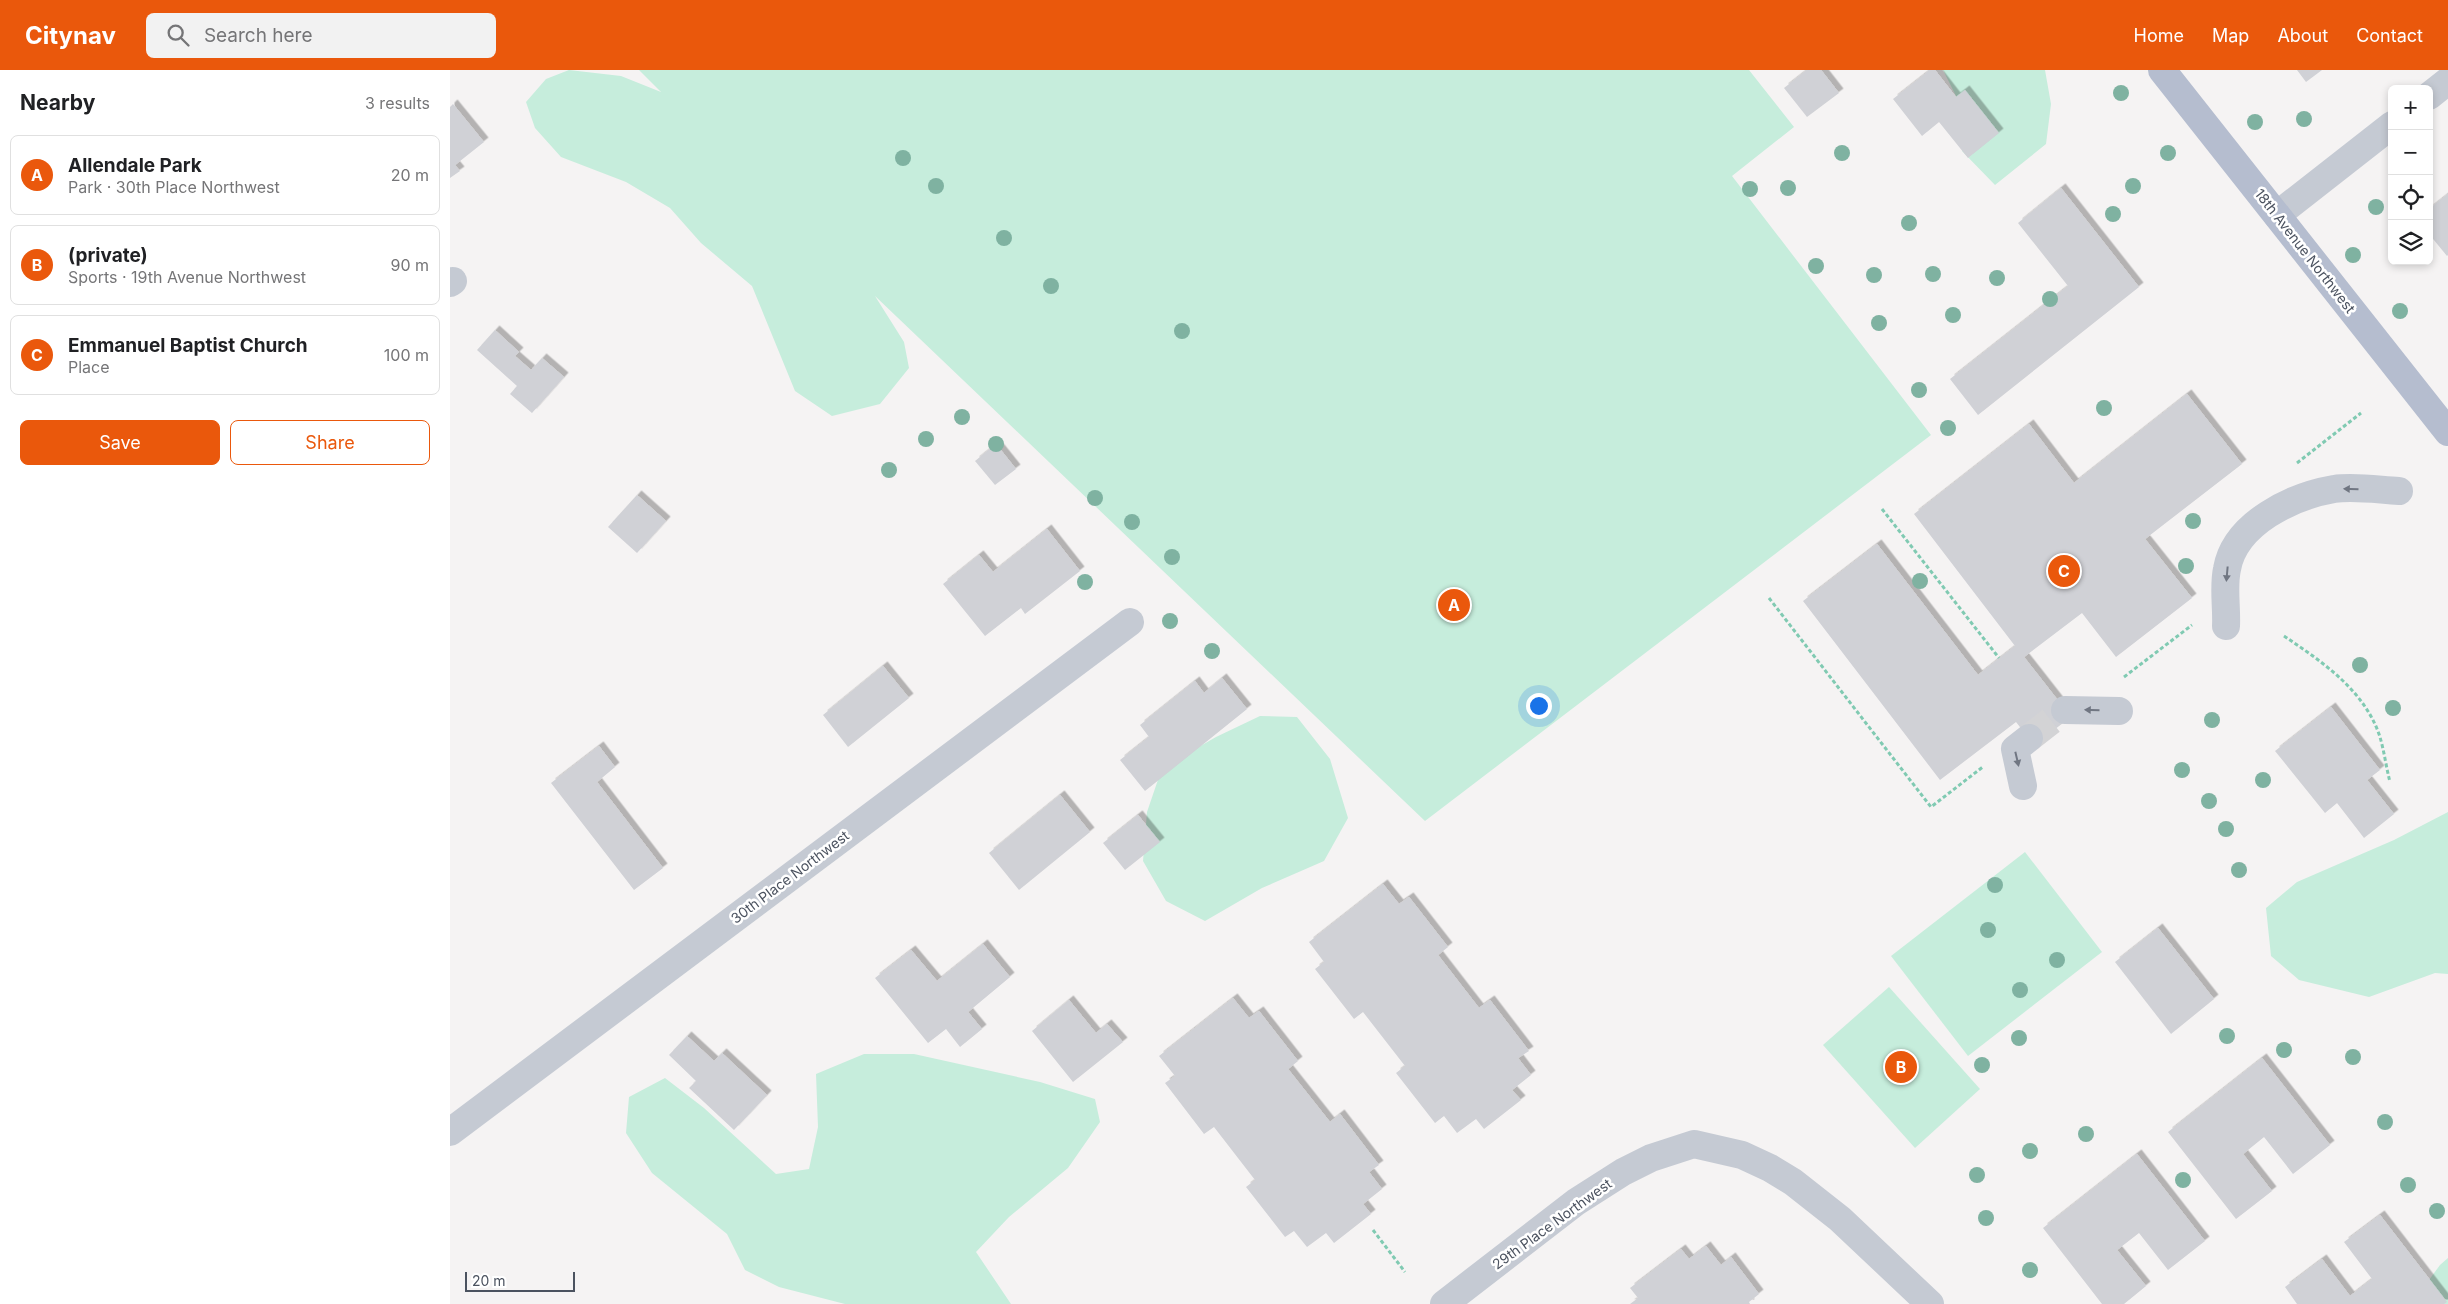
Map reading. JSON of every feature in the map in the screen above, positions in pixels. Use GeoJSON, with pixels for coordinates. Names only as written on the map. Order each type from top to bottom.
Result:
{"type":"FeatureCollection","features":[{"type":"Feature","properties":{"kind":"main road","name":"18th Avenue Northwest"},"geometry":{"type":"LineString","coordinates":[[2162,70],[2448,432]]}},
{"type":"Feature","properties":{"kind":"street"},"geometry":{"type":"LineString","coordinates":[[2433,93],[2448,81]]}},
{"type":"Feature","properties":{"kind":"street"},"geometry":{"type":"LineString","coordinates":[[2277,215],[2388,128]]}},
{"type":"Feature","properties":{"kind":"street"},"geometry":{"type":"LineString","coordinates":[[2226,626],[2227,568],[2240,539],[2266,517],[2300,498],[2336,489],[2399,491]]}},
{"type":"Feature","properties":{"kind":"street","name":"30th Place Northwest"},"geometry":{"type":"LineString","coordinates":[[450,1132],[1130,622]]}},
{"type":"Feature","properties":{"kind":"street"},"geometry":{"type":"LineString","coordinates":[[2065,710],[2119,711]]}},
{"type":"Feature","properties":{"kind":"street"},"geometry":{"type":"LineString","coordinates":[[2023,786],[2015,749],[2029,738]]}},
{"type":"Feature","properties":{"kind":"street","name":"29th Place Northwest"},"geometry":{"type":"LineString","coordinates":[[1444,1304],[1576,1202],[1623,1172],[1651,1158],[1694,1144],[1742,1155],[1770,1168],[1792,1182],[1840,1219],[1930,1304]]}},
{"type":"Feature","properties":{"kind":"path"},"geometry":{"type":"LineString","coordinates":[[1882,509],[1999,658]]}},
{"type":"Feature","properties":{"kind":"path"},"geometry":{"type":"LineString","coordinates":[[1769,598],[1931,807],[1991,760]]}},
{"type":"Feature","properties":{"kind":"path"},"geometry":{"type":"LineString","coordinates":[[2284,636],[2326,664],[2359,698],[2379,733],[2390,782]]}},
{"type":"Feature","properties":{"kind":"path"},"geometry":{"type":"LineString","coordinates":[[1372,1230],[1405,1272]]}},
{"type":"Feature","properties":{"kind":"green space"},"geometry":{"type":"Polygon","coordinates":[[[569,70],[621,76],[661,92],[639,70],[1749,70],[1794,127],[1732,176],[1931,435],[1425,821],[875,296],[904,342],[909,368],[880,404],[832,416],[795,391],[752,286],[701,243],[670,208],[626,182],[561,157],[535,128],[526,102],[546,79],[569,70]]]}},
{"type":"Feature","properties":{"kind":"green space"},"geometry":{"type":"Polygon","coordinates":[[[1943,70],[2045,70],[2051,104],[2046,144],[1995,185],[1962,151],[1964,112],[1943,70]]]}},
{"type":"Feature","properties":{"kind":"green space"},"geometry":{"type":"Polygon","coordinates":[[[1260,716],[1297,717],[1330,759],[1348,818],[1324,861],[1262,888],[1205,921],[1166,901],[1143,861],[1147,812],[1162,768],[1216,737],[1260,716]]]}},
{"type":"Feature","properties":{"kind":"green space"},"geometry":{"type":"Polygon","coordinates":[[[2448,812],[2448,974],[2435,973],[2369,997],[2299,980],[2271,956],[2266,908],[2297,882],[2394,840],[2448,812]]]}},
{"type":"Feature","properties":{"kind":"green space"},"geometry":{"type":"Polygon","coordinates":[[[2025,852],[2102,952],[1968,1056],[1891,956],[2025,852]]]}},
{"type":"Feature","properties":{"kind":"green space"},"geometry":{"type":"Polygon","coordinates":[[[1889,987],[1980,1089],[1915,1148],[1823,1045],[1889,987]]]}},
{"type":"Feature","properties":{"kind":"green space"},"geometry":{"type":"Polygon","coordinates":[[[864,1054],[914,1054],[1040,1082],[1095,1099],[1100,1122],[1068,1168],[1009,1217],[976,1252],[1011,1304],[845,1304],[779,1287],[745,1270],[727,1234],[652,1173],[626,1133],[629,1097],[665,1078],[704,1108],[776,1174],[809,1169],[818,1127],[816,1074],[864,1054]]]}},
{"type":"Feature","properties":{"kind":"green space"},"geometry":{"type":"Polygon","coordinates":[[[2448,1258],[2448,1304],[2420,1304],[2418,1295],[2440,1265],[2448,1258]]]}},
{"type":"Feature","properties":{"kind":"building"},"geometry":{"type":"Polygon","coordinates":[[[1807,70],[1821,70],[1839,93],[1807,117],[1784,88],[1807,70]]]}},
{"type":"Feature","properties":{"kind":"building"},"geometry":{"type":"Polygon","coordinates":[[[1930,70],[1935,70],[1956,97],[1965,90],[1999,133],[1968,158],[1939,122],[1922,136],[1893,99],[1930,70]]]}},
{"type":"Feature","properties":{"kind":"building"},"geometry":{"type":"Polygon","coordinates":[[[2297,70],[2322,70],[2306,82],[2297,70]]]}},
{"type":"Feature","properties":{"kind":"building"},"geometry":{"type":"Polygon","coordinates":[[[453,104],[484,142],[455,165],[460,171],[450,178],[450,107],[453,104]]]}},
{"type":"Feature","properties":{"kind":"building"},"geometry":{"type":"Polygon","coordinates":[[[2061,188],[2139,287],[1978,415],[1950,379],[2068,286],[2018,223],[2061,188]]]}},
{"type":"Feature","properties":{"kind":"building"},"geometry":{"type":"Polygon","coordinates":[[[2448,194],[2447,256],[2433,239],[2433,206],[2448,194]]]}},
{"type":"Feature","properties":{"kind":"building"},"geometry":{"type":"Polygon","coordinates":[[[495,330],[519,352],[515,356],[531,370],[542,358],[564,377],[532,413],[510,394],[517,386],[477,350],[495,330]]]}},
{"type":"Feature","properties":{"kind":"building"},"geometry":{"type":"Polygon","coordinates":[[[2187,394],[2242,464],[2145,539],[2192,598],[2116,657],[2082,613],[2024,657],[2071,717],[2034,745],[2016,722],[1940,780],[1803,601],[1877,544],[1978,675],[2015,646],[1914,514],[2029,424],[2074,483],[2187,394]]]}},
{"type":"Feature","properties":{"kind":"building"},"geometry":{"type":"Polygon","coordinates":[[[996,444],[1016,469],[995,485],[975,461],[996,444]]]}},
{"type":"Feature","properties":{"kind":"building"},"geometry":{"type":"Polygon","coordinates":[[[637,495],[666,521],[637,553],[608,527],[637,495]]]}},
{"type":"Feature","properties":{"kind":"building"},"geometry":{"type":"Polygon","coordinates":[[[1047,529],[1080,571],[1025,614],[1021,608],[985,636],[943,584],[979,555],[993,572],[1047,529]]]}},
{"type":"Feature","properties":{"kind":"building"},"geometry":{"type":"Polygon","coordinates":[[[883,666],[909,698],[848,747],[823,715],[883,666]]]}},
{"type":"Feature","properties":{"kind":"building"},"geometry":{"type":"Polygon","coordinates":[[[1222,678],[1247,709],[1145,791],[1120,760],[1149,737],[1140,725],[1195,681],[1204,693],[1222,678]]]}},
{"type":"Feature","properties":{"kind":"building"},"geometry":{"type":"Polygon","coordinates":[[[2331,707],[2380,770],[2367,780],[2394,814],[2364,838],[2337,803],[2325,813],[2275,751],[2331,707]]]}},
{"type":"Feature","properties":{"kind":"building"},"geometry":{"type":"Polygon","coordinates":[[[599,746],[615,767],[597,782],[663,868],[634,890],[551,783],[599,746]]]}},
{"type":"Feature","properties":{"kind":"building"},"geometry":{"type":"Polygon","coordinates":[[[1060,795],[1090,832],[1019,890],[989,853],[1060,795]]]}},
{"type":"Feature","properties":{"kind":"building"},"geometry":{"type":"Polygon","coordinates":[[[1138,815],[1160,842],[1125,870],[1103,843],[1138,815]]]}},
{"type":"Feature","properties":{"kind":"building"},"geometry":{"type":"Polygon","coordinates":[[[1383,884],[1399,904],[1409,897],[1448,947],[1438,955],[1479,1008],[1490,1000],[1529,1051],[1518,1058],[1531,1075],[1512,1090],[1521,1100],[1484,1129],[1476,1119],[1457,1133],[1444,1116],[1435,1123],[1396,1073],[1405,1066],[1363,1012],[1354,1019],[1315,969],[1324,962],[1309,942],[1383,884]]]}},
{"type":"Feature","properties":{"kind":"building"},"geometry":{"type":"Polygon","coordinates":[[[2158,928],[2214,999],[2171,1034],[2115,962],[2158,928]]]}},
{"type":"Feature","properties":{"kind":"building"},"geometry":{"type":"Polygon","coordinates":[[[983,944],[1010,977],[968,1012],[982,1029],[960,1047],[946,1029],[928,1043],[875,978],[911,950],[937,981],[983,944]]]}},
{"type":"Feature","properties":{"kind":"building"},"geometry":{"type":"Polygon","coordinates":[[[1233,998],[1249,1018],[1259,1011],[1298,1061],[1288,1069],[1330,1122],[1340,1114],[1379,1165],[1369,1172],[1382,1189],[1363,1204],[1371,1214],[1334,1243],[1326,1233],[1307,1247],[1294,1231],[1285,1237],[1246,1187],[1255,1180],[1214,1127],[1204,1134],[1165,1083],[1175,1076],[1159,1056],[1233,998]]]}},
{"type":"Feature","properties":{"kind":"building"},"geometry":{"type":"Polygon","coordinates":[[[1069,1000],[1096,1033],[1107,1024],[1123,1042],[1073,1082],[1032,1031],[1069,1000]]]}},
{"type":"Feature","properties":{"kind":"building"},"geometry":{"type":"Polygon","coordinates":[[[687,1036],[714,1061],[722,1053],[767,1095],[734,1130],[689,1088],[696,1081],[669,1055],[687,1036]]]}},
{"type":"Feature","properties":{"kind":"building"},"geometry":{"type":"Polygon","coordinates":[[[2262,1058],[2330,1145],[2293,1174],[2264,1137],[2243,1154],[2272,1191],[2236,1219],[2168,1132],[2262,1058]]]}},
{"type":"Feature","properties":{"kind":"building"},"geometry":{"type":"Polygon","coordinates":[[[2137,1154],[2205,1241],[2168,1270],[2139,1233],[2117,1250],[2146,1286],[2124,1304],[2102,1304],[2043,1228],[2137,1154]]]}},
{"type":"Feature","properties":{"kind":"building"},"geometry":{"type":"Polygon","coordinates":[[[2380,1215],[2447,1302],[2444,1304],[2297,1304],[2285,1287],[2322,1259],[2350,1296],[2372,1279],[2344,1242],[2380,1215]]]}},
{"type":"Feature","properties":{"kind":"building"},"geometry":{"type":"Polygon","coordinates":[[[1706,1246],[1721,1265],[1731,1257],[1759,1294],[1749,1302],[1750,1304],[1630,1304],[1638,1298],[1630,1288],[1681,1249],[1689,1259],[1706,1246]]]}},
{"type":"Feature","properties":{"kind":"tunnel"},"geometry":{"type":"LineString","coordinates":[[2029,738],[2065,710]]}},
{"type":"Feature","properties":{"kind":"place","name":"Emmanuel Baptist Church"},"geometry":{"type":"Point","coordinates":[2064,571]}},
{"type":"Feature","properties":{"kind":"place","name":"Allendale Park"},"geometry":{"type":"Point","coordinates":[1454,605]}},
{"type":"Feature","properties":{"kind":"place","name":"(private)"},"geometry":{"type":"Point","coordinates":[1901,1067]}}]}
